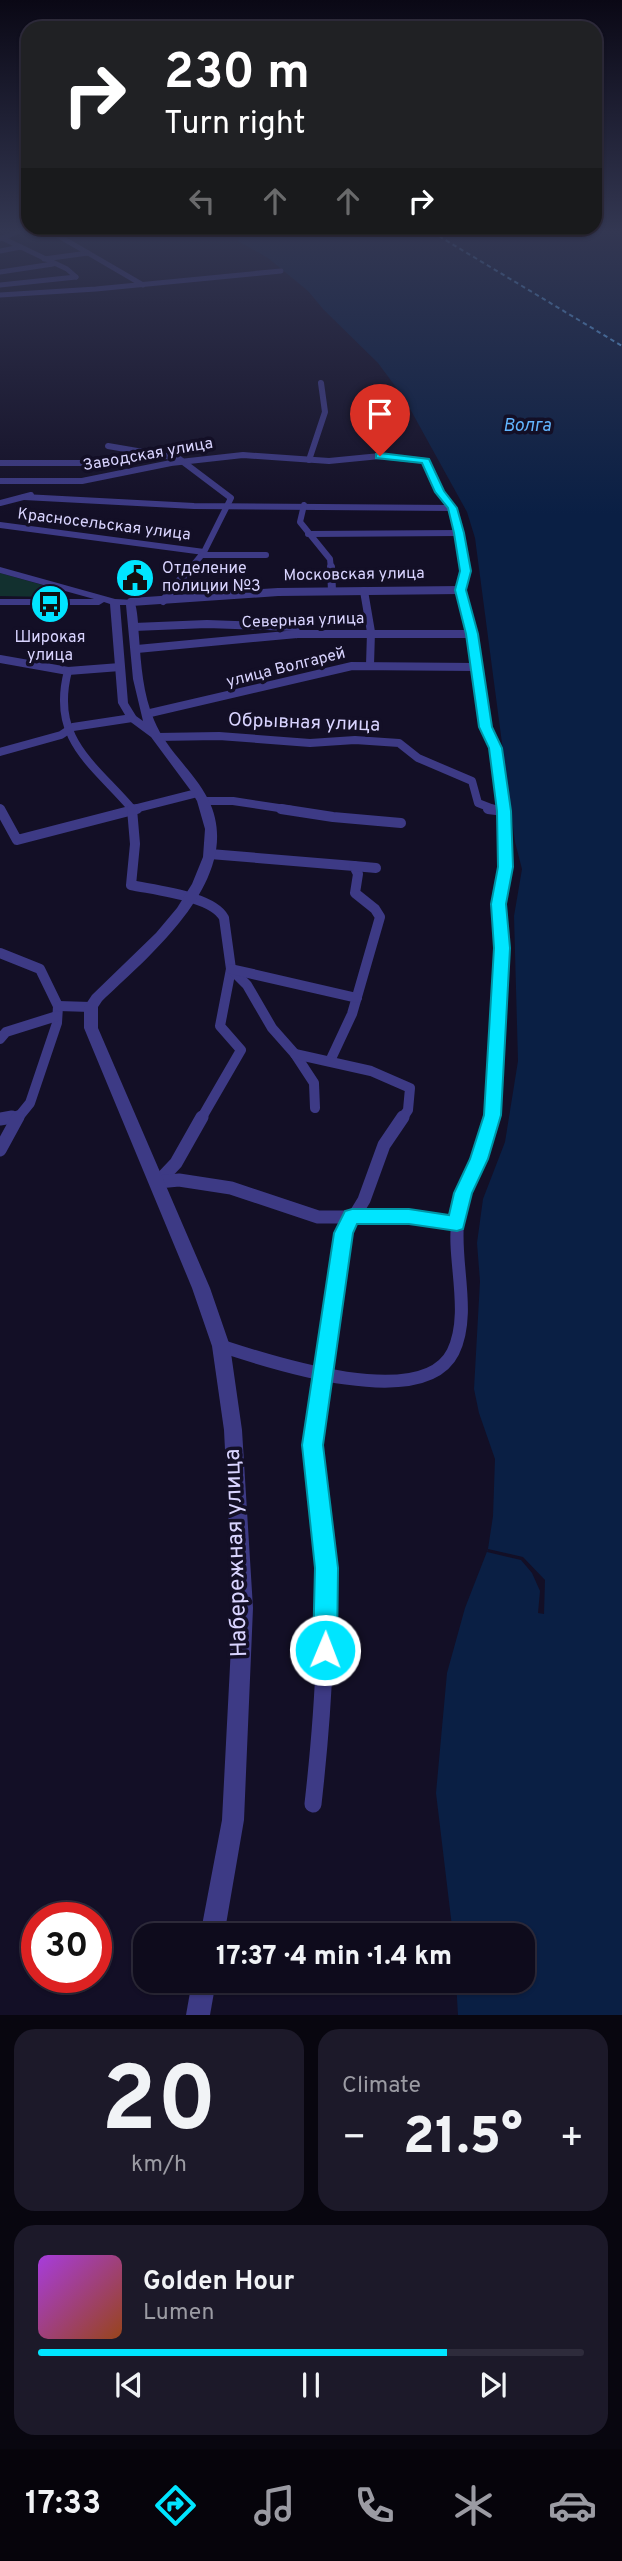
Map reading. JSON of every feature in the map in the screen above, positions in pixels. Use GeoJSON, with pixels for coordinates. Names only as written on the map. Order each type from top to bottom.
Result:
{"type":"FeatureCollection","features":[{"type":"Feature","properties":{"kind":"street"},"geometry":{"type":"LineString","coordinates":[[309,460],[325,415],[327,398],[321,383]]}},
{"type":"Feature","properties":{"kind":"street"},"geometry":{"type":"LineString","coordinates":[[108,446],[169,456],[187,463],[231,498],[202,554],[163,601]]}},
{"type":"Feature","properties":{"kind":"street","name":"Заводская улица"},"geometry":{"type":"LineString","coordinates":[[0,481],[82,481],[171,463],[243,455],[309,460],[380,456],[426,461],[440,492],[452,508]]}},
{"type":"Feature","properties":{"kind":"street"},"geometry":{"type":"LineString","coordinates":[[0,463],[84,463]]}},
{"type":"Feature","properties":{"kind":"street"},"geometry":{"type":"LineString","coordinates":[[0,503],[82,481]]}},
{"type":"Feature","properties":{"kind":"street"},"geometry":{"type":"LineString","coordinates":[[24,497],[227,506],[452,508],[459,533],[466,571],[461,590],[472,634],[485,727],[496,748],[504,811],[505,867],[499,904],[502,948],[492,1115],[481,1153],[463,1193],[457,1224],[461,1285],[453,1354],[444,1369],[431,1377],[405,1380],[356,1379],[259,1360],[221,1346]]}},
{"type":"Feature","properties":{"kind":"street"},"geometry":{"type":"LineString","coordinates":[[304,505],[300,522],[330,559],[332,591]]}},
{"type":"Feature","properties":{"kind":"street","name":"Красносельская улица"},"geometry":{"type":"LineString","coordinates":[[0,525],[202,554],[266,555]]}},
{"type":"Feature","properties":{"kind":"street"},"geometry":{"type":"LineString","coordinates":[[308,534],[459,533]]}},
{"type":"Feature","properties":{"kind":"street","name":"Московская улица"},"geometry":{"type":"LineString","coordinates":[[0,570],[115,602],[163,601],[250,593],[461,590]]}},
{"type":"Feature","properties":{"kind":"street"},"geometry":{"type":"LineString","coordinates":[[54,602],[70,595],[68,587]]}},
{"type":"Feature","properties":{"kind":"street"},"geometry":{"type":"LineString","coordinates":[[364,590],[371,632],[370,665]]}},
{"type":"Feature","properties":{"kind":"street"},"geometry":{"type":"LineString","coordinates":[[0,1039],[6,1032],[57,1011],[91,1007],[191,899],[200,885],[210,853],[210,831],[200,797],[157,737],[146,714],[131,601]]}},
{"type":"Feature","properties":{"kind":"street"},"geometry":{"type":"LineString","coordinates":[[0,602],[115,602],[123,703],[132,718],[157,737]]}},
{"type":"Feature","properties":{"kind":"street"},"geometry":{"type":"LineString","coordinates":[[134,627],[244,624],[295,627],[297,634]]}},
{"type":"Feature","properties":{"kind":"street","name":"Северная улица"},"geometry":{"type":"LineString","coordinates":[[136,649],[297,634],[472,634]]}},
{"type":"Feature","properties":{"kind":"street"},"geometry":{"type":"LineString","coordinates":[[0,659],[68,671],[120,667]]}},
{"type":"Feature","properties":{"kind":"street","name":"улица Волгарей"},"geometry":{"type":"LineString","coordinates":[[146,714],[337,669],[370,665],[477,667]]}},
{"type":"Feature","properties":{"kind":"street"},"geometry":{"type":"LineString","coordinates":[[68,671],[63,698],[67,730],[101,776],[133,810],[135,844],[131,885],[215,907],[224,918],[231,969],[220,1026],[241,1050],[176,1163],[158,1182]]}},
{"type":"Feature","properties":{"kind":"street"},"geometry":{"type":"LineString","coordinates":[[0,752],[32,744],[67,730],[132,718]]}},
{"type":"Feature","properties":{"kind":"street","name":"Обрывная улица"},"geometry":{"type":"LineString","coordinates":[[157,737],[219,736],[310,743],[355,740],[399,743],[408,747],[418,758],[467,778],[474,785],[478,803],[490,810],[504,811]]}},
{"type":"Feature","properties":{"kind":"street"},"geometry":{"type":"LineString","coordinates":[[0,809],[17,841],[133,810],[200,797],[333,817],[401,823]]}},
{"type":"Feature","properties":{"kind":"street"},"geometry":{"type":"LineString","coordinates":[[210,853],[376,868]]}},
{"type":"Feature","properties":{"kind":"street"},"geometry":{"type":"LineString","coordinates":[[330,1060],[352,1014],[380,917],[375,909],[355,893],[358,874],[355,866]]}},
{"type":"Feature","properties":{"kind":"street"},"geometry":{"type":"LineString","coordinates":[[0,953],[40,969],[57,1011],[30,1103],[18,1116],[0,1150]]}},
{"type":"Feature","properties":{"kind":"street"},"geometry":{"type":"LineString","coordinates":[[231,969],[357,998]]}},
{"type":"Feature","properties":{"kind":"street"},"geometry":{"type":"LineString","coordinates":[[231,969],[247,985],[272,1028],[295,1054],[314,1083],[315,1108]]}},
{"type":"Feature","properties":{"kind":"street"},"geometry":{"type":"LineString","coordinates":[[91,1007],[91,1028],[127,1118],[158,1182]]}},
{"type":"Feature","properties":{"kind":"street"},"geometry":{"type":"LineString","coordinates":[[295,1054],[307,1059],[330,1060],[371,1071],[410,1088],[408,1110],[384,1145],[364,1200],[344,1233],[313,1445],[326,1568],[324,1704],[313,1804]]}},
{"type":"Feature","properties":{"kind":"street"},"geometry":{"type":"LineString","coordinates":[[0,1119],[18,1116]]}},
{"type":"Feature","properties":{"kind":"street"},"geometry":{"type":"LineString","coordinates":[[158,1182],[179,1180],[207,1183],[317,1217],[409,1217],[457,1224]]}},
{"type":"Feature","properties":{"kind":"street","name":"Набережная улица"},"geometry":{"type":"LineString","coordinates":[[158,1182],[201,1288],[221,1346],[233,1430],[243,1608],[233,1820],[214,1923]]}},
{"type":"Feature","properties":{"kind":"street"},"geometry":{"type":"LineString","coordinates":[[198,2015],[202,1993]]}},
{"type":"Feature","properties":{"kind":"green space"},"geometry":{"type":"Polygon","coordinates":[[[0,573],[57,589],[62,594],[51,597],[0,596],[0,573]]]}},
{"type":"Feature","properties":{"kind":"water","name":"Волга"},"geometry":{"type":"Polygon","coordinates":[[[340,326],[622,326],[622,2015],[458,2015],[457,1993],[535,1993],[535,1923],[452,1923],[436,1793],[447,1673],[465,1608],[488,1549],[493,1516],[495,1459],[479,1413],[474,1389],[480,1281],[477,1243],[483,1199],[505,1142],[518,1061],[514,916],[522,869],[515,842],[475,538],[467,512],[404,398],[378,363],[340,326]]]}},
{"type":"Feature","properties":{"kind":"pier"},"geometry":{"type":"Polygon","coordinates":[[[488,1549],[523,1557],[545,1580],[544,1614],[538,1613],[540,1591],[532,1573],[521,1560],[487,1552],[488,1549]]]}},
{"type":"Feature","properties":{"kind":"ferry route"},"geometry":{"type":"LineString","coordinates":[[589,326],[622,346]]}},
{"type":"Feature","properties":{"kind":"place","name":"Отделение полиции №3"},"geometry":{"type":"Point","coordinates":[135,578]}},
{"type":"Feature","properties":{"kind":"place","name":"Широкая улица"},"geometry":{"type":"Point","coordinates":[50,604]}},
{"type":"Feature","properties":{"kind":"route"},"geometry":{"type":"LineString","coordinates":[[325,1650],[326,1568],[313,1445],[344,1233],[352,1217],[409,1217],[457,1224],[463,1193],[479,1159],[492,1115],[502,948],[499,904],[505,867],[504,811],[496,748],[485,727],[472,634],[461,590],[466,571],[462,545],[452,508],[440,492],[426,461],[380,456]]}}]}
